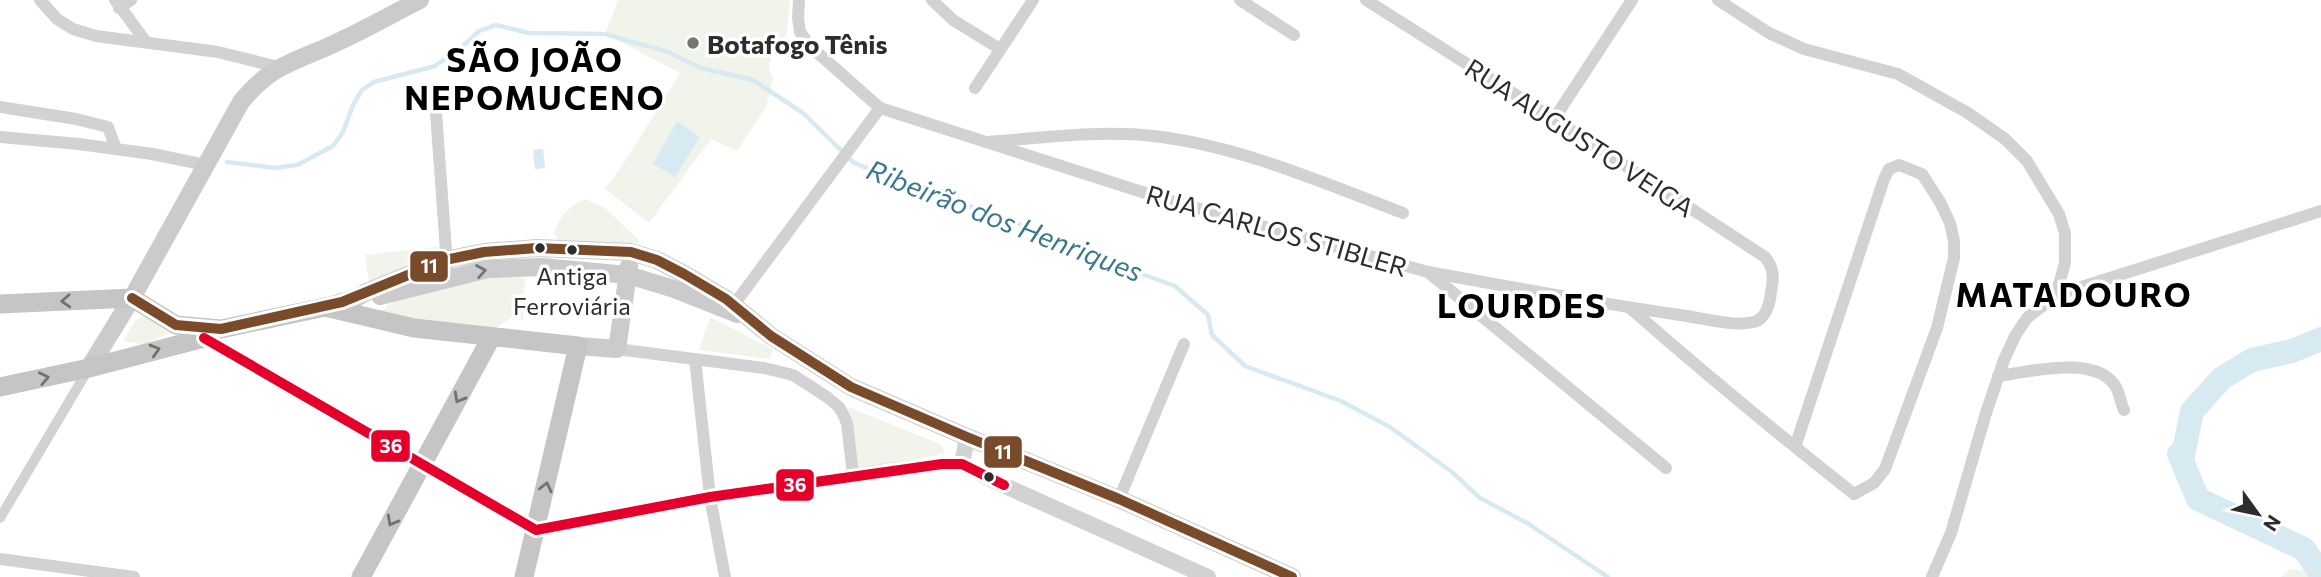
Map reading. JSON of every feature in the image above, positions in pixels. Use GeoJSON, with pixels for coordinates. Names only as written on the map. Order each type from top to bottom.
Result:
{"type":"FeatureCollection","features":[{"type":"Feature","properties":{"kind":"main road"},"geometry":{"type":"LineString","coordinates":[[89,368],[132,298],[241,102],[252,88],[278,67],[340,42],[420,0]]}},
{"type":"Feature","properties":{"kind":"main road"},"geometry":{"type":"LineString","coordinates":[[0,387],[89,368],[212,333],[325,307],[356,298],[445,260],[484,252],[537,248],[631,252],[657,260],[684,274],[771,336],[851,387],[1119,499],[1292,577]]}},
{"type":"Feature","properties":{"kind":"main road"},"geometry":{"type":"LineString","coordinates":[[325,307],[383,322],[491,338],[617,349],[631,252]]}},
{"type":"Feature","properties":{"kind":"main road"},"geometry":{"type":"LineString","coordinates":[[445,260],[488,269],[561,268],[628,275],[735,311]]}},
{"type":"Feature","properties":{"kind":"main road"},"geometry":{"type":"LineString","coordinates":[[0,304],[132,298],[176,325],[212,333]]}},
{"type":"Feature","properties":{"kind":"main road"},"geometry":{"type":"LineString","coordinates":[[361,577],[491,338]]}},
{"type":"Feature","properties":{"kind":"main road"},"geometry":{"type":"LineString","coordinates":[[524,577],[578,346]]}},
{"type":"Feature","properties":{"kind":"street"},"geometry":{"type":"LineString","coordinates":[[40,0],[57,19],[73,29],[96,36],[218,52],[278,67]]}},
{"type":"Feature","properties":{"kind":"street"},"geometry":{"type":"LineString","coordinates":[[131,0],[117,4],[146,42]]}},
{"type":"Feature","properties":{"kind":"street"},"geometry":{"type":"LineString","coordinates":[[735,311],[880,108],[811,47],[800,32],[799,0]]}},
{"type":"Feature","properties":{"kind":"street"},"geometry":{"type":"LineString","coordinates":[[932,0],[953,20],[1000,49]]}},
{"type":"Feature","properties":{"kind":"street"},"geometry":{"type":"LineString","coordinates":[[975,88],[1033,0]]}},
{"type":"Feature","properties":{"kind":"street"},"geometry":{"type":"LineString","coordinates":[[1240,0],[1294,35]]}},
{"type":"Feature","properties":{"kind":"street","name":"RUA AUGUSTO VEIGA"},"geometry":{"type":"LineString","coordinates":[[1366,0],[1765,257],[1773,270],[1772,289],[1765,314],[1753,323],[1731,323],[1630,308]]}},
{"type":"Feature","properties":{"kind":"street"},"geometry":{"type":"LineString","coordinates":[[1554,119],[1632,0]]}},
{"type":"Feature","properties":{"kind":"street"},"geometry":{"type":"LineString","coordinates":[[1718,0],[1760,28],[1804,50],[1898,74],[1968,113],[2005,139],[2027,161],[2059,214],[2065,233],[2065,263],[2056,295]]}},
{"type":"Feature","properties":{"kind":"street"},"geometry":{"type":"LineString","coordinates":[[0,107],[108,127],[116,149]]}},
{"type":"Feature","properties":{"kind":"street","name":"RUA CARLOS STIBLER"},"geometry":{"type":"LineString","coordinates":[[880,108],[1164,200],[1428,272],[1666,468]]}},
{"type":"Feature","properties":{"kind":"street"},"geometry":{"type":"LineString","coordinates":[[436,113],[445,260]]}},
{"type":"Feature","properties":{"kind":"street"},"geometry":{"type":"LineString","coordinates":[[981,142],[1121,133],[1193,142],[1254,159],[1403,213]]}},
{"type":"Feature","properties":{"kind":"street"},"geometry":{"type":"LineString","coordinates":[[0,137],[116,149],[206,165]]}},
{"type":"Feature","properties":{"kind":"street"},"geometry":{"type":"LineString","coordinates":[[1428,272],[1630,308],[1795,447],[1854,495],[1874,483],[1891,457],[1937,328],[1954,258],[1950,223],[1922,174],[1899,165],[1889,169],[1795,447]]}},
{"type":"Feature","properties":{"kind":"street"},"geometry":{"type":"LineString","coordinates":[[1932,577],[1951,533],[1998,376],[2015,336],[2027,318],[2056,295],[2321,211]]}},
{"type":"Feature","properties":{"kind":"street"},"geometry":{"type":"LineString","coordinates":[[212,333],[422,465],[536,530],[710,496],[853,475],[962,464],[1208,577]]}},
{"type":"Feature","properties":{"kind":"street"},"geometry":{"type":"LineString","coordinates":[[1119,499],[1184,344]]}},
{"type":"Feature","properties":{"kind":"street"},"geometry":{"type":"LineString","coordinates":[[617,349],[781,371],[793,376],[839,407],[847,423],[853,475]]}},
{"type":"Feature","properties":{"kind":"street"},"geometry":{"type":"LineString","coordinates":[[695,359],[710,496],[725,577]]}},
{"type":"Feature","properties":{"kind":"street"},"geometry":{"type":"LineString","coordinates":[[0,518],[89,368]]}},
{"type":"Feature","properties":{"kind":"street"},"geometry":{"type":"LineString","coordinates":[[1998,376],[2084,368],[2109,379],[2117,388],[2123,410]]}},
{"type":"Feature","properties":{"kind":"street"},"geometry":{"type":"LineString","coordinates":[[962,464],[967,437]]}},
{"type":"Feature","properties":{"kind":"street"},"geometry":{"type":"LineString","coordinates":[[0,559],[134,577]]}},
{"type":"Feature","properties":{"kind":"shaded area"},"geometry":{"type":"Polygon","coordinates":[[[618,0],[790,0],[787,33],[771,56],[769,67],[773,79],[766,107],[737,151],[711,139],[649,223],[605,189],[680,73],[605,34],[618,0]]]}},
{"type":"Feature","properties":{"kind":"shaded area"},"geometry":{"type":"Polygon","coordinates":[[[677,121],[700,137],[675,177],[653,164],[677,121]]]}},
{"type":"Feature","properties":{"kind":"shaded area"},"geometry":{"type":"Polygon","coordinates":[[[543,149],[545,168],[535,169],[533,150],[543,149]]]}},
{"type":"Feature","properties":{"kind":"shaded area"},"geometry":{"type":"Polygon","coordinates":[[[585,199],[605,208],[639,240],[637,243],[564,247],[554,234],[556,228],[565,212],[585,199]]]}},
{"type":"Feature","properties":{"kind":"shaded area"},"geometry":{"type":"Polygon","coordinates":[[[442,246],[439,260],[370,288],[365,255],[442,246]]]}},
{"type":"Feature","properties":{"kind":"shaded area"},"geometry":{"type":"Polygon","coordinates":[[[475,274],[525,278],[523,321],[514,316],[494,329],[471,330],[381,312],[413,291],[475,274]]]}},
{"type":"Feature","properties":{"kind":"shaded area"},"geometry":{"type":"Polygon","coordinates":[[[143,316],[151,317],[173,332],[144,344],[123,341],[135,321],[143,316]]]}},
{"type":"Feature","properties":{"kind":"shaded area"},"geometry":{"type":"Polygon","coordinates":[[[710,317],[773,349],[770,359],[699,350],[710,317]]]}},
{"type":"Feature","properties":{"kind":"shaded area"},"geometry":{"type":"Polygon","coordinates":[[[849,407],[942,445],[945,453],[854,472],[849,407]]]}},
{"type":"Feature","properties":{"kind":"shaded area"},"geometry":{"type":"Polygon","coordinates":[[[2290,569],[2321,572],[2321,577],[2281,577],[2290,569]]]}},
{"type":"Feature","properties":{"kind":"waterway","name":"Ribeirão dos Henriques"},"geometry":{"type":"LineString","coordinates":[[227,162],[276,168],[297,165],[333,146],[343,132],[362,90],[374,82],[435,66],[479,31],[496,25],[529,33],[605,34],[668,52],[701,68],[753,80],[803,113],[853,162],[915,188],[1005,218],[1111,263],[1175,286],[1208,315],[1212,335],[1245,366],[1341,401],[1390,427],[1452,472],[1480,498],[1527,523],[1608,577]]}},
{"type":"Feature","properties":{"kind":"waterway"},"geometry":{"type":"LineString","coordinates":[[2321,339],[2292,351],[2252,360],[2222,378],[2192,411],[2183,456],[2179,454],[2198,499],[2304,549],[2321,574]]}},
{"type":"Feature","properties":{"kind":"transit line","name":"11"},"geometry":{"type":"LineString","coordinates":[[132,298],[176,325],[221,329],[342,302],[445,260],[484,252],[537,248],[631,252],[657,260],[726,299],[771,336],[851,387],[1119,499],[1292,577]]}},
{"type":"Feature","properties":{"kind":"transit line","name":"36"},"geometry":{"type":"LineString","coordinates":[[204,338],[536,530],[710,497],[942,464],[962,464],[1004,485]]}},
{"type":"Feature","properties":{"kind":"place","name":"Botafogo Tênis"},"geometry":{"type":"Point","coordinates":[693,43]}},
{"type":"Feature","properties":{"kind":"place","name":"Antiga Ferroviária"},"geometry":{"type":"Point","coordinates":[572,250]}},
{"type":"Feature","properties":{"kind":"district","name":"SÃO JOÃO NEPOMUCENO"},"geometry":{"type":"Point","coordinates":[535,77]}},
{"type":"Feature","properties":{"kind":"district","name":"MATADOURO"},"geometry":{"type":"Point","coordinates":[2074,293]}},
{"type":"Feature","properties":{"kind":"district","name":"LOURDES"},"geometry":{"type":"Point","coordinates":[1522,304]}}]}
